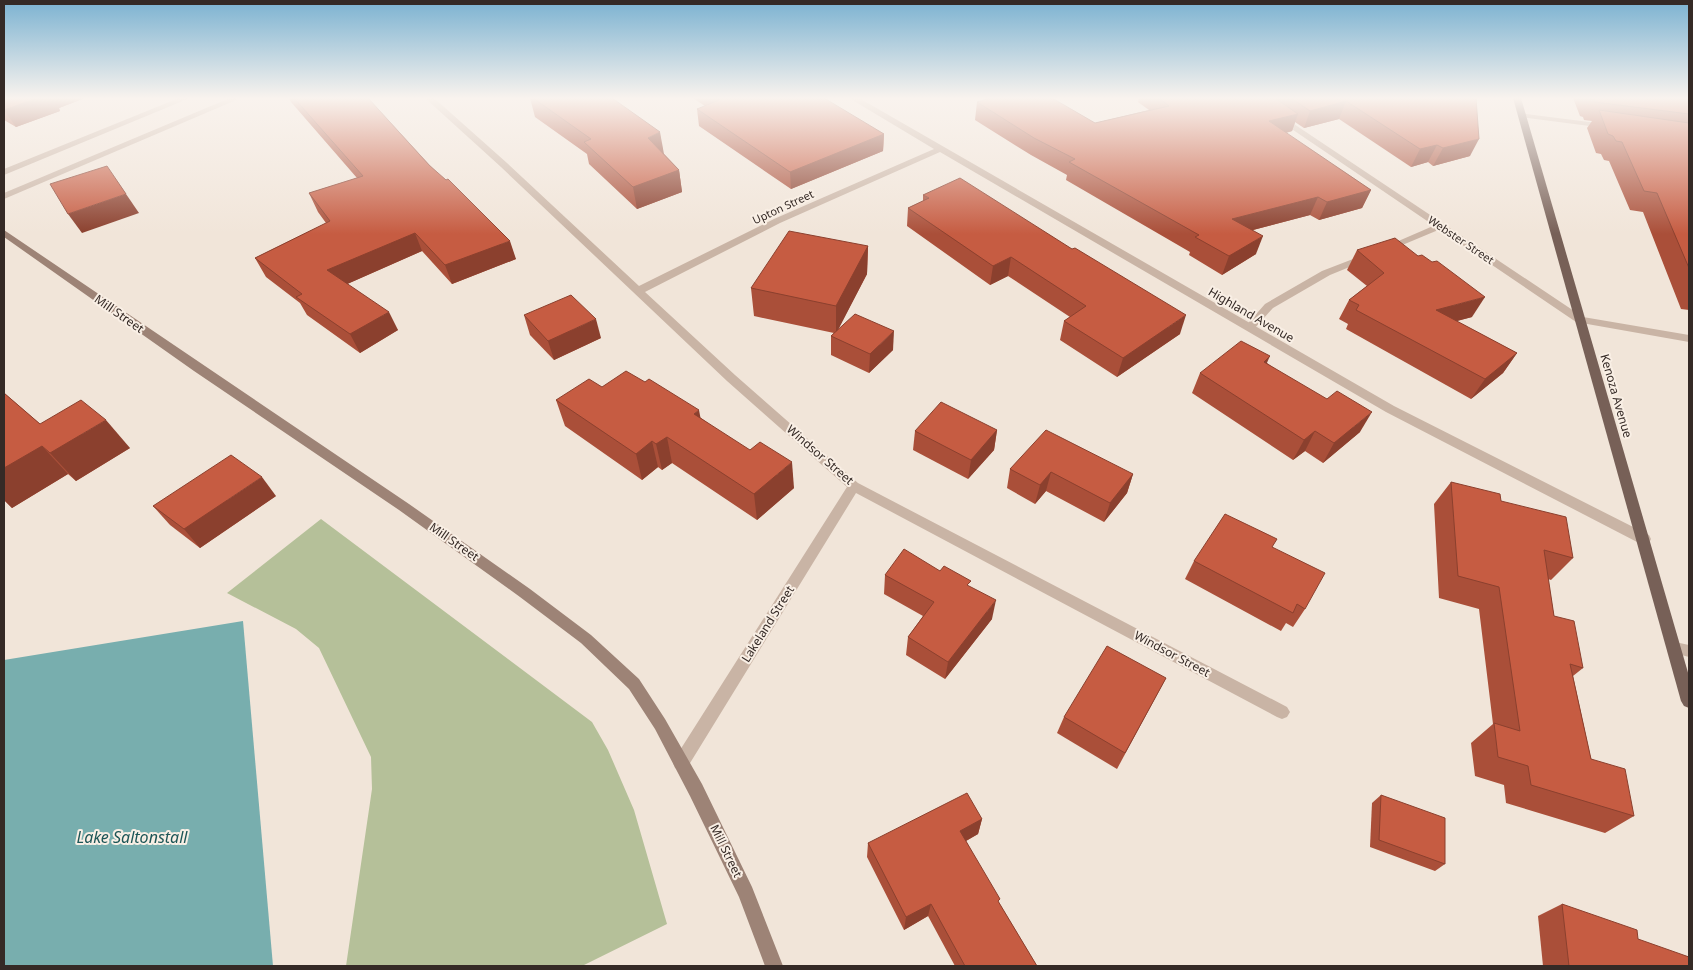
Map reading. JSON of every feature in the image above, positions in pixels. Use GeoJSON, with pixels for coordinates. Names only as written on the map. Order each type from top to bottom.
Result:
{"type":"FeatureCollection","features":[{"type":"Feature","properties":{"kind":"main road","name":"Kenoza Avenue"},"geometry":{"type":"LineString","coordinates":[[1529,143],[1689,701]]}},
{"type":"Feature","properties":{"kind":"main road","name":"Mill Street"},"geometry":{"type":"LineString","coordinates":[[4,233],[206,374],[412,513],[525,593],[586,639],[634,684],[660,724],[681,763],[746,893],[774,966]]}},
{"type":"Feature","properties":{"kind":"street"},"geometry":{"type":"LineString","coordinates":[[4,172],[75,143]]}},
{"type":"Feature","properties":{"kind":"street"},"geometry":{"type":"LineString","coordinates":[[4,196],[129,143]]}},
{"type":"Feature","properties":{"kind":"street","name":"Windsor Street"},"geometry":{"type":"LineString","coordinates":[[480,143],[731,378],[854,486],[1282,712]]}},
{"type":"Feature","properties":{"kind":"street","name":"Highland Avenue"},"geometry":{"type":"LineString","coordinates":[[930,143],[1390,409],[1644,539]]}},
{"type":"Feature","properties":{"kind":"street","name":"Webster Street"},"geometry":{"type":"LineString","coordinates":[[1317,143],[1580,320],[1689,339]]}},
{"type":"Feature","properties":{"kind":"street","name":"Upton Street"},"geometry":{"type":"LineString","coordinates":[[638,291],[777,221],[940,149]]}},
{"type":"Feature","properties":{"kind":"street"},"geometry":{"type":"LineString","coordinates":[[1249,328],[1268,306],[1326,273],[1440,226]]}},
{"type":"Feature","properties":{"kind":"street","name":"Lakeland Street"},"geometry":{"type":"LineString","coordinates":[[681,763],[854,486]]}},
{"type":"Feature","properties":{"kind":"street"},"geometry":{"type":"LineString","coordinates":[[1675,648],[1689,651]]}},
{"type":"Feature","properties":{"kind":"green space"},"geometry":{"type":"Polygon","coordinates":[[[321,519],[592,722],[608,750],[634,810],[667,924],[582,966],[346,966],[372,789],[371,757],[319,648],[296,629],[227,593],[321,519]]]}},
{"type":"Feature","properties":{"kind":"water","name":"Lake Saltonstall"},"geometry":{"type":"Polygon","coordinates":[[[243,621],[273,966],[4,966],[4,660],[243,621]]]}},
{"type":"Feature","properties":{"kind":"building"},"geometry":{"type":"Polygon","coordinates":[[[334,143],[409,143],[429,165],[446,180],[448,179],[510,241],[445,265],[415,233],[327,270],[389,312],[350,334],[296,297],[302,294],[255,258],[330,221],[309,193],[363,176],[334,143]]]}},
{"type":"Feature","properties":{"kind":"building"},"geometry":{"type":"Polygon","coordinates":[[[585,143],[653,143],[679,170],[633,187],[585,143]]]}},
{"type":"Feature","properties":{"kind":"building"},"geometry":{"type":"Polygon","coordinates":[[[748,143],[861,143],[790,172],[748,143]]]}},
{"type":"Feature","properties":{"kind":"building"},"geometry":{"type":"Polygon","coordinates":[[[1044,143],[1302,143],[1371,190],[1327,202],[1318,197],[1232,219],[1263,236],[1229,256],[1195,237],[1199,235],[1069,162],[1075,159],[1044,143]]]}},
{"type":"Feature","properties":{"kind":"building"},"geometry":{"type":"Polygon","coordinates":[[[1411,143],[1462,143],[1443,148],[1437,145],[1420,149],[1411,143]]]}},
{"type":"Feature","properties":{"kind":"building"},"geometry":{"type":"Polygon","coordinates":[[[1623,143],[1689,143],[1689,268],[1657,193],[1644,191],[1623,143]]]}},
{"type":"Feature","properties":{"kind":"building"},"geometry":{"type":"Polygon","coordinates":[[[107,166],[126,194],[68,214],[50,184],[107,166]]]}},
{"type":"Feature","properties":{"kind":"building"},"geometry":{"type":"Polygon","coordinates":[[[960,178],[1072,249],[1075,248],[1186,315],[1123,358],[1064,321],[1086,306],[1011,257],[993,266],[908,208],[929,198],[923,195],[960,178]]]}},
{"type":"Feature","properties":{"kind":"building"},"geometry":{"type":"Polygon","coordinates":[[[789,231],[868,246],[836,306],[751,288],[789,231]]]}},
{"type":"Feature","properties":{"kind":"building"},"geometry":{"type":"Polygon","coordinates":[[[1395,238],[1418,256],[1422,255],[1432,262],[1437,261],[1485,297],[1436,310],[1517,353],[1485,379],[1356,310],[1359,305],[1349,300],[1384,273],[1357,250],[1395,238]]]}},
{"type":"Feature","properties":{"kind":"building"},"geometry":{"type":"Polygon","coordinates":[[[571,295],[596,319],[548,341],[524,315],[571,295]]]}},
{"type":"Feature","properties":{"kind":"building"},"geometry":{"type":"Polygon","coordinates":[[[855,314],[894,331],[870,354],[831,336],[855,314]]]}},
{"type":"Feature","properties":{"kind":"building"},"geometry":{"type":"Polygon","coordinates":[[[1241,341],[1270,356],[1264,362],[1327,399],[1337,391],[1372,412],[1334,443],[1315,431],[1304,440],[1200,373],[1241,341]]]}},
{"type":"Feature","properties":{"kind":"building"},"geometry":{"type":"Polygon","coordinates":[[[626,371],[645,382],[649,379],[699,410],[694,414],[750,450],[760,442],[792,462],[754,494],[667,437],[656,444],[652,441],[636,454],[556,400],[589,379],[602,387],[626,371]]]}},
{"type":"Feature","properties":{"kind":"building"},"geometry":{"type":"Polygon","coordinates":[[[4,393],[40,424],[81,400],[106,420],[50,453],[42,446],[4,468],[4,393]]]}},
{"type":"Feature","properties":{"kind":"building"},"geometry":{"type":"Polygon","coordinates":[[[941,402],[997,430],[971,460],[915,431],[941,402]]]}},
{"type":"Feature","properties":{"kind":"building"},"geometry":{"type":"Polygon","coordinates":[[[1046,430],[1133,474],[1110,503],[1051,472],[1040,485],[1010,469],[1046,430]]]}},
{"type":"Feature","properties":{"kind":"building"},"geometry":{"type":"Polygon","coordinates":[[[231,455],[262,477],[184,529],[153,506],[231,455]]]}},
{"type":"Feature","properties":{"kind":"building"},"geometry":{"type":"Polygon","coordinates":[[[1451,482],[1500,494],[1501,501],[1566,517],[1573,558],[1544,550],[1554,616],[1574,621],[1583,668],[1570,664],[1591,759],[1625,769],[1634,816],[1531,785],[1528,766],[1498,757],[1494,723],[1520,731],[1499,587],[1458,576],[1451,482]]]}},
{"type":"Feature","properties":{"kind":"building"},"geometry":{"type":"Polygon","coordinates":[[[1225,514],[1277,539],[1272,547],[1325,573],[1305,609],[1297,604],[1293,613],[1194,561],[1225,514]]]}},
{"type":"Feature","properties":{"kind":"building"},"geometry":{"type":"Polygon","coordinates":[[[904,549],[940,571],[944,566],[971,581],[967,585],[996,600],[948,662],[908,637],[934,602],[885,575],[904,549]]]}},
{"type":"Feature","properties":{"kind":"building"},"geometry":{"type":"Polygon","coordinates":[[[1107,646],[1166,678],[1125,753],[1064,717],[1107,646]]]}},
{"type":"Feature","properties":{"kind":"building"},"geometry":{"type":"Polygon","coordinates":[[[967,793],[982,819],[960,831],[1000,899],[998,901],[1037,966],[965,966],[931,904],[906,917],[868,843],[967,793]]]}},
{"type":"Feature","properties":{"kind":"building"},"geometry":{"type":"Polygon","coordinates":[[[1381,795],[1445,818],[1445,864],[1379,840],[1381,795]]]}},
{"type":"Feature","properties":{"kind":"building"},"geometry":{"type":"Polygon","coordinates":[[[1562,904],[1637,930],[1638,939],[1689,957],[1689,966],[1569,966],[1562,904]]]}}]}
